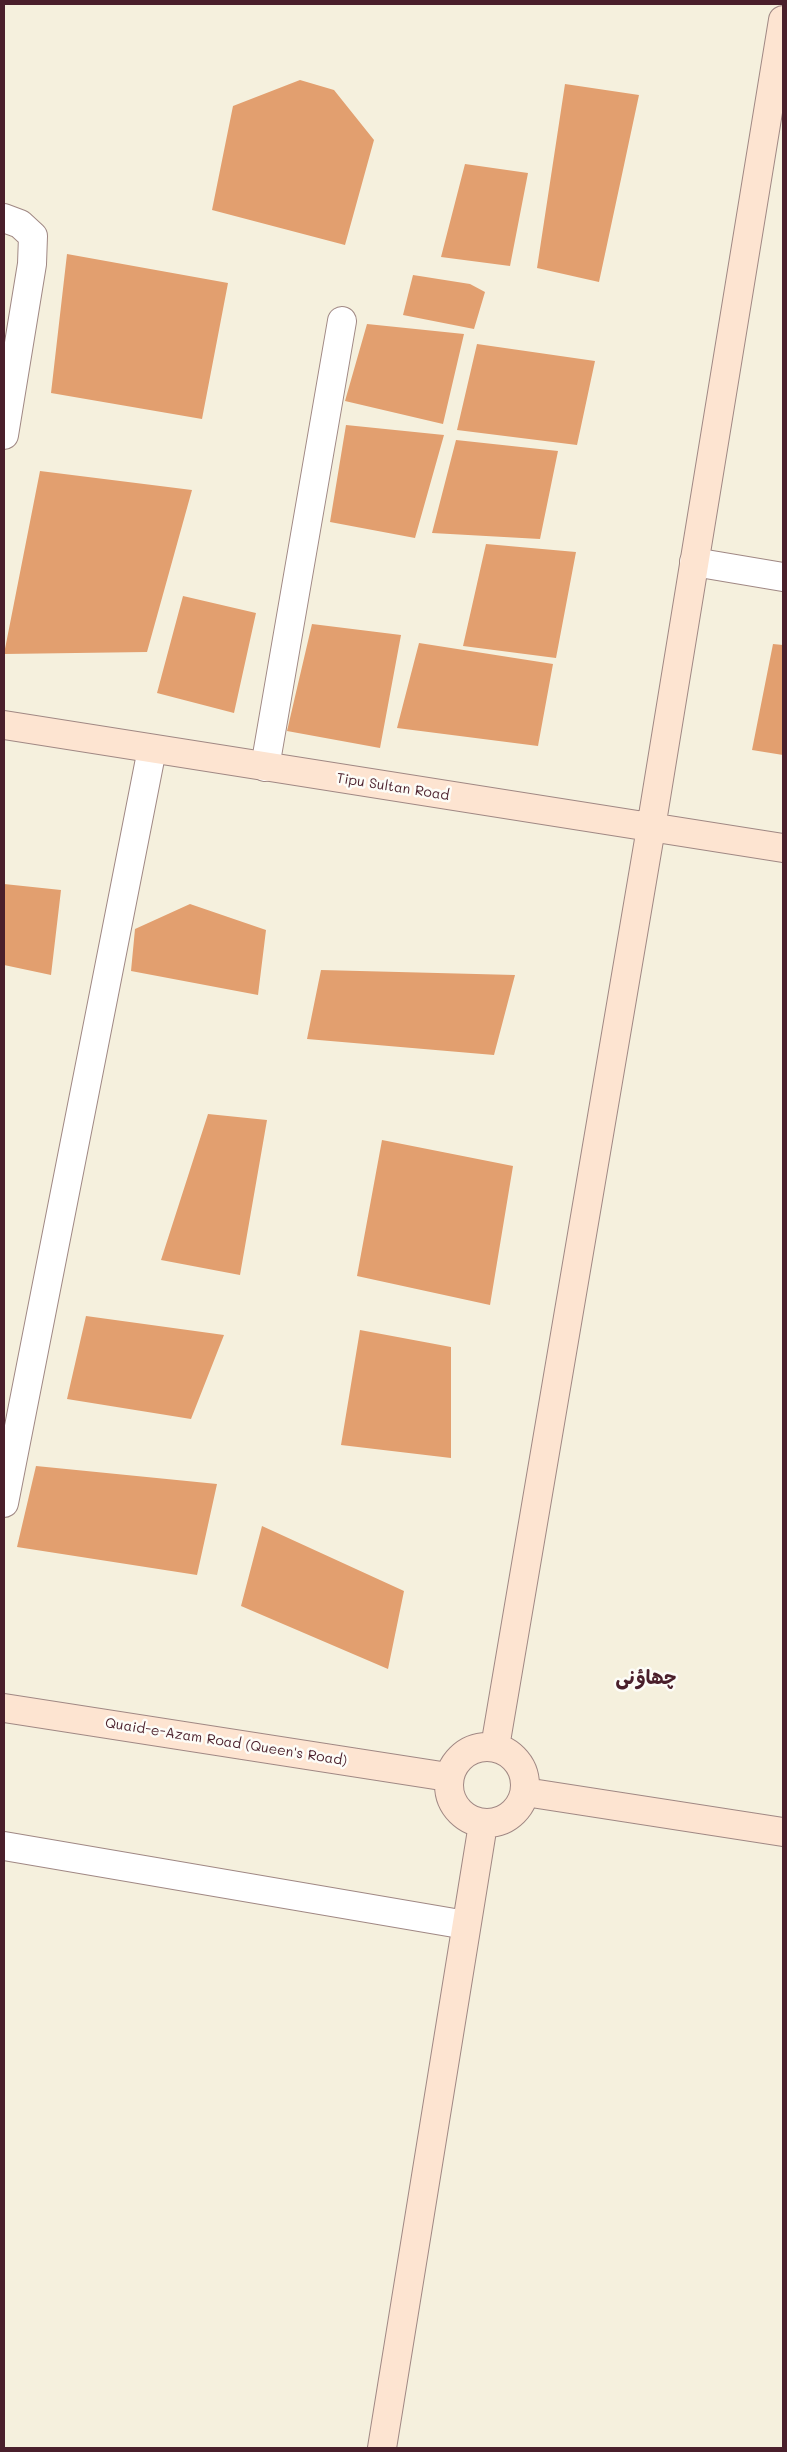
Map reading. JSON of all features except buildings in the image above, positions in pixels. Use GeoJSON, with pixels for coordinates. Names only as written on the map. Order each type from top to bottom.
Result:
{"type":"FeatureCollection","features":[{"type":"Feature","properties":{"kind":"street"},"geometry":{"type":"LineString","coordinates":[[495,1747],[652,828],[783,20]]}},
{"type":"Feature","properties":{"kind":"street"},"geometry":{"type":"LineString","coordinates":[[4,218],[20,224],[33,236],[32,264],[4,435]]}},
{"type":"Feature","properties":{"kind":"street"},"geometry":{"type":"LineString","coordinates":[[266,767],[342,321]]}},
{"type":"Feature","properties":{"kind":"street"},"geometry":{"type":"LineString","coordinates":[[694,562],[783,576]]}},
{"type":"Feature","properties":{"kind":"street","name":"Tipu Sultan Road"},"geometry":{"type":"LineString","coordinates":[[4,725],[783,848]]}},
{"type":"Feature","properties":{"kind":"street"},"geometry":{"type":"LineString","coordinates":[[4,1503],[152,749]]}},
{"type":"Feature","properties":{"kind":"street","name":"Quaid-e-Azam Road (Queen's Road)"},"geometry":{"type":"LineString","coordinates":[[4,1708],[448,1777]]}},
{"type":"Feature","properties":{"kind":"street"},"geometry":{"type":"LineString","coordinates":[[495,1747],[513,1756],[524,1772],[525,1792],[517,1809],[502,1820],[483,1824],[468,1819],[455,1808],[448,1793],[448,1777],[458,1759],[475,1748],[495,1747]]}},
{"type":"Feature","properties":{"kind":"street"},"geometry":{"type":"LineString","coordinates":[[525,1792],[783,1832]]}},
{"type":"Feature","properties":{"kind":"street"},"geometry":{"type":"LineString","coordinates":[[382,2448],[483,1824]]}},
{"type":"Feature","properties":{"kind":"street"},"geometry":{"type":"LineString","coordinates":[[4,1846],[466,1925]]}},
{"type":"Feature","properties":{"kind":"district","name":"چھاؤنی"},"geometry":{"type":"Point","coordinates":[646,1678]}}]}
